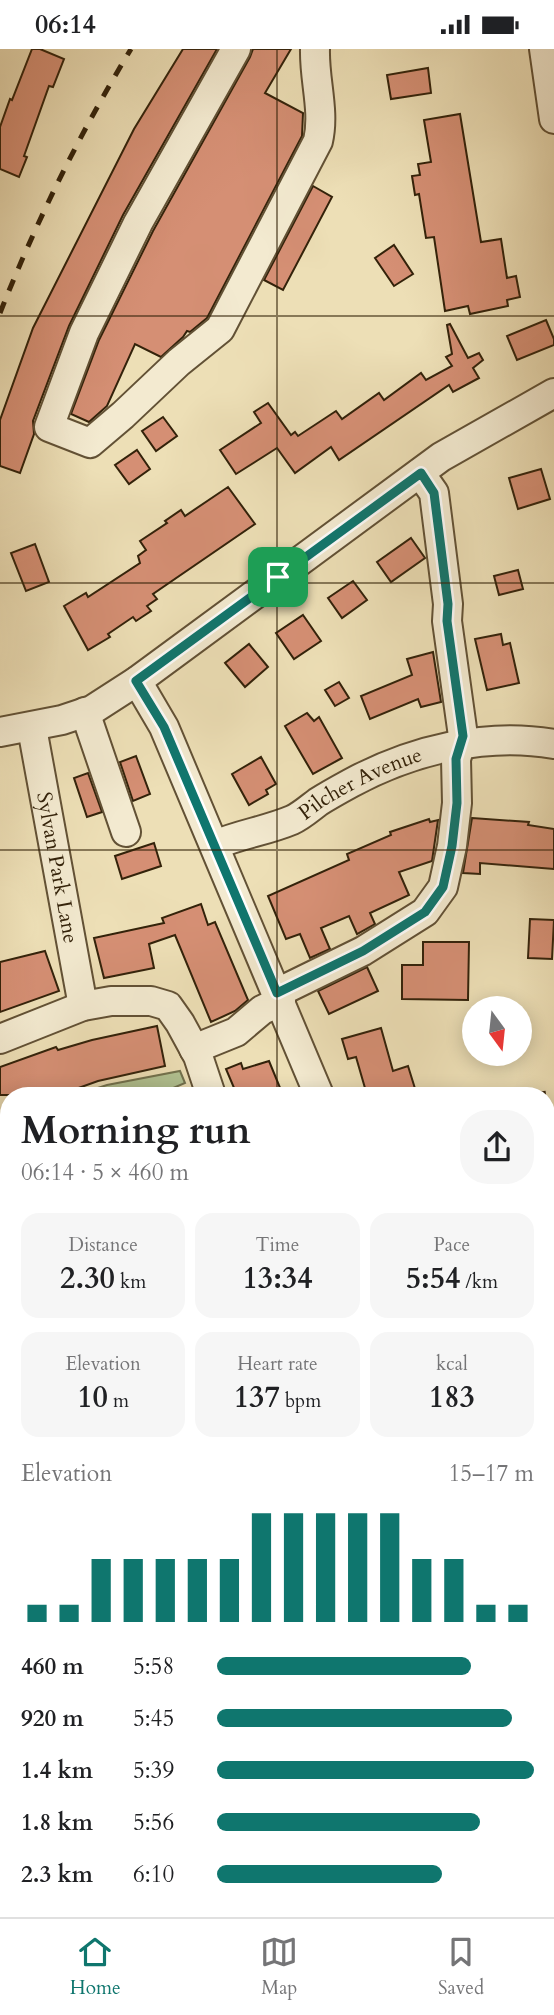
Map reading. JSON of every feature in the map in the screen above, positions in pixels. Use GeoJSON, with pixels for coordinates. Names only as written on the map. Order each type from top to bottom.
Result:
{"type":"FeatureCollection","features":[{"type":"Feature","properties":{"kind":"street"},"geometry":{"type":"LineString","coordinates":[[236,49],[120,259],[84,333],[49,427],[90,443],[179,362],[220,329],[318,141],[322,125],[314,72],[315,49]]}},
{"type":"Feature","properties":{"kind":"street"},"geometry":{"type":"LineString","coordinates":[[544,49],[554,119]]}},
{"type":"Feature","properties":{"kind":"street"},"geometry":{"type":"LineString","coordinates":[[0,732],[32,728],[85,712],[136,681],[442,457],[554,394]]}},
{"type":"Feature","properties":{"kind":"street"},"geometry":{"type":"LineString","coordinates":[[194,1049],[236,1031],[279,997],[363,951],[425,912],[443,887],[452,846],[457,803],[456,759],[463,736],[447,621],[448,604],[434,493],[421,473]]}},
{"type":"Feature","properties":{"kind":"street"},"geometry":{"type":"LineString","coordinates":[[136,681],[164,727],[316,1087]]}},
{"type":"Feature","properties":{"kind":"street"},"geometry":{"type":"LineString","coordinates":[[85,712],[126,832]]}},
{"type":"Feature","properties":{"kind":"street","name":"Sylvan Park Lane"},"geometry":{"type":"LineString","coordinates":[[32,728],[83,1006]]}},
{"type":"Feature","properties":{"kind":"street","name":"Pilcher Avenue"},"geometry":{"type":"LineString","coordinates":[[215,845],[235,836],[264,831],[295,819],[320,801],[389,764],[460,746],[506,739],[554,744]]}},
{"type":"Feature","properties":{"kind":"street"},"geometry":{"type":"LineString","coordinates":[[0,1039],[83,1006],[111,1001],[151,1000],[168,1006],[194,1049],[208,1087]]}},
{"type":"Feature","properties":{"kind":"green space"},"geometry":{"type":"Polygon","coordinates":[[[180,1071],[185,1083],[176,1087],[101,1087],[180,1071]]]}},
{"type":"Feature","properties":{"kind":"building"},"geometry":{"type":"Polygon","coordinates":[[[32,49],[40,49],[64,59],[53,87],[49,86],[19,177],[0,169],[0,127],[32,49]]]}},
{"type":"Feature","properties":{"kind":"building"},"geometry":{"type":"Polygon","coordinates":[[[183,49],[217,49],[123,215],[69,326],[33,421],[34,434],[20,473],[0,466],[0,420],[33,328],[134,129],[183,49]]]}},
{"type":"Feature","properties":{"kind":"building"},"geometry":{"type":"Polygon","coordinates":[[[253,49],[291,49],[265,93],[303,113],[302,136],[207,318],[190,332],[187,331],[161,357],[135,344],[107,406],[89,422],[71,414],[99,340],[153,231],[253,49]]]}},
{"type":"Feature","properties":{"kind":"building"},"geometry":{"type":"Polygon","coordinates":[[[428,68],[431,93],[391,99],[387,75],[428,68]]]}},
{"type":"Feature","properties":{"kind":"building"},"geometry":{"type":"Polygon","coordinates":[[[460,114],[481,242],[501,239],[507,278],[516,276],[520,297],[507,300],[508,306],[470,314],[468,306],[445,311],[434,237],[426,238],[419,194],[415,195],[412,176],[420,175],[418,164],[431,162],[424,120],[460,114]]]}},
{"type":"Feature","properties":{"kind":"building"},"geometry":{"type":"Polygon","coordinates":[[[313,186],[332,197],[283,290],[264,280],[313,186]]]}},
{"type":"Feature","properties":{"kind":"building"},"geometry":{"type":"Polygon","coordinates":[[[394,245],[413,274],[394,286],[375,258],[394,245]]]}},
{"type":"Feature","properties":{"kind":"building"},"geometry":{"type":"Polygon","coordinates":[[[546,320],[554,345],[517,360],[507,336],[546,320]]]}},
{"type":"Feature","properties":{"kind":"building"},"geometry":{"type":"Polygon","coordinates":[[[450,324],[468,358],[479,353],[483,360],[473,368],[479,378],[453,392],[449,385],[339,460],[331,447],[295,473],[277,448],[236,474],[220,450],[261,423],[254,412],[268,403],[291,435],[295,432],[298,436],[336,411],[342,419],[379,393],[384,400],[421,373],[426,380],[452,366],[446,357],[452,354],[447,325],[450,324]]]}},
{"type":"Feature","properties":{"kind":"building"},"geometry":{"type":"Polygon","coordinates":[[[163,417],[177,436],[156,451],[142,431],[163,417]]]}},
{"type":"Feature","properties":{"kind":"building"},"geometry":{"type":"Polygon","coordinates":[[[137,450],[150,469],[129,484],[115,465],[137,450]]]}},
{"type":"Feature","properties":{"kind":"building"},"geometry":{"type":"Polygon","coordinates":[[[541,469],[550,499],[518,509],[509,478],[541,469]]]}},
{"type":"Feature","properties":{"kind":"building"},"geometry":{"type":"Polygon","coordinates":[[[228,487],[255,524],[153,594],[157,599],[147,606],[151,611],[136,621],[133,617],[108,634],[110,637],[88,650],[64,606],[86,593],[88,597],[140,563],[138,556],[146,550],[140,541],[181,510],[185,516],[228,487]]]}},
{"type":"Feature","properties":{"kind":"building"},"geometry":{"type":"Polygon","coordinates":[[[411,538],[425,558],[391,582],[377,562],[411,538]]]}},
{"type":"Feature","properties":{"kind":"building"},"geometry":{"type":"Polygon","coordinates":[[[35,544],[49,582],[26,591],[11,553],[35,544]]]}},
{"type":"Feature","properties":{"kind":"building"},"geometry":{"type":"Polygon","coordinates":[[[518,570],[523,589],[499,595],[494,576],[518,570]]]}},
{"type":"Feature","properties":{"kind":"building"},"geometry":{"type":"Polygon","coordinates":[[[353,581],[367,600],[342,618],[328,598],[353,581]]]}},
{"type":"Feature","properties":{"kind":"building"},"geometry":{"type":"Polygon","coordinates":[[[303,615],[321,641],[294,659],[276,633],[303,615]]]}},
{"type":"Feature","properties":{"kind":"building"},"geometry":{"type":"Polygon","coordinates":[[[501,634],[503,645],[510,643],[519,683],[487,690],[475,639],[501,634]]]}},
{"type":"Feature","properties":{"kind":"building"},"geometry":{"type":"Polygon","coordinates":[[[249,644],[268,667],[245,687],[225,663],[249,644]]]}},
{"type":"Feature","properties":{"kind":"building"},"geometry":{"type":"Polygon","coordinates":[[[433,652],[441,702],[421,707],[418,699],[370,719],[361,696],[412,675],[407,659],[433,652]]]}},
{"type":"Feature","properties":{"kind":"building"},"geometry":{"type":"Polygon","coordinates":[[[339,682],[349,698],[335,706],[325,690],[339,682]]]}},
{"type":"Feature","properties":{"kind":"building"},"geometry":{"type":"Polygon","coordinates":[[[307,713],[314,721],[319,717],[342,758],[313,774],[285,726],[307,713]]]}},
{"type":"Feature","properties":{"kind":"building"},"geometry":{"type":"Polygon","coordinates":[[[136,756],[150,794],[133,801],[120,762],[136,756]]]}},
{"type":"Feature","properties":{"kind":"building"},"geometry":{"type":"Polygon","coordinates":[[[261,757],[276,784],[266,790],[268,794],[249,805],[232,774],[261,757]]]}},
{"type":"Feature","properties":{"kind":"building"},"geometry":{"type":"Polygon","coordinates":[[[88,773],[102,812],[87,817],[74,778],[88,773]]]}},
{"type":"Feature","properties":{"kind":"building"},"geometry":{"type":"Polygon","coordinates":[[[472,818],[529,822],[528,825],[554,829],[554,869],[480,863],[480,874],[463,873],[472,818]]]}},
{"type":"Feature","properties":{"kind":"building"},"geometry":{"type":"Polygon","coordinates":[[[429,819],[430,822],[438,820],[432,861],[399,872],[409,895],[370,913],[375,924],[357,934],[349,916],[321,928],[330,949],[310,958],[300,934],[286,939],[268,896],[349,860],[347,854],[391,835],[390,832],[429,819]]]}},
{"type":"Feature","properties":{"kind":"building"},"geometry":{"type":"Polygon","coordinates":[[[154,843],[161,866],[122,879],[115,856],[154,843]]]}},
{"type":"Feature","properties":{"kind":"building"},"geometry":{"type":"Polygon","coordinates":[[[201,904],[208,925],[215,922],[248,1000],[235,1011],[211,1022],[175,935],[149,944],[154,968],[104,978],[94,938],[164,923],[162,918],[201,904]]]}},
{"type":"Feature","properties":{"kind":"building"},"geometry":{"type":"Polygon","coordinates":[[[530,919],[554,920],[552,959],[528,958],[530,919]]]}},
{"type":"Feature","properties":{"kind":"building"},"geometry":{"type":"Polygon","coordinates":[[[423,942],[469,942],[468,996],[462,996],[462,1000],[402,999],[402,965],[423,965],[423,942]]]}},
{"type":"Feature","properties":{"kind":"building"},"geometry":{"type":"Polygon","coordinates":[[[45,951],[59,991],[0,1012],[0,962],[45,951]]]}},
{"type":"Feature","properties":{"kind":"building"},"geometry":{"type":"Polygon","coordinates":[[[367,967],[378,991],[329,1014],[318,991],[367,967]]]}},
{"type":"Feature","properties":{"kind":"building"},"geometry":{"type":"Polygon","coordinates":[[[157,1026],[165,1066],[81,1087],[0,1087],[0,1067],[56,1047],[58,1050],[157,1026]]]}},
{"type":"Feature","properties":{"kind":"building"},"geometry":{"type":"Polygon","coordinates":[[[381,1028],[393,1071],[408,1066],[415,1087],[365,1087],[356,1057],[348,1059],[342,1039],[381,1028]]]}},
{"type":"Feature","properties":{"kind":"building"},"geometry":{"type":"Polygon","coordinates":[[[269,1061],[280,1087],[234,1087],[226,1069],[241,1063],[243,1069],[269,1061]]]}},
{"type":"Feature","properties":{"kind":"railway"},"geometry":{"type":"LineString","coordinates":[[0,313],[60,178],[131,49]]}},
{"type":"Feature","properties":{"kind":"route"},"geometry":{"type":"LineString","coordinates":[[421,473],[434,493],[448,604],[447,621],[463,736],[456,759],[457,803],[452,846],[443,887],[425,912],[363,951],[277,993],[164,727],[136,681],[278,577],[421,473]]}}]}
